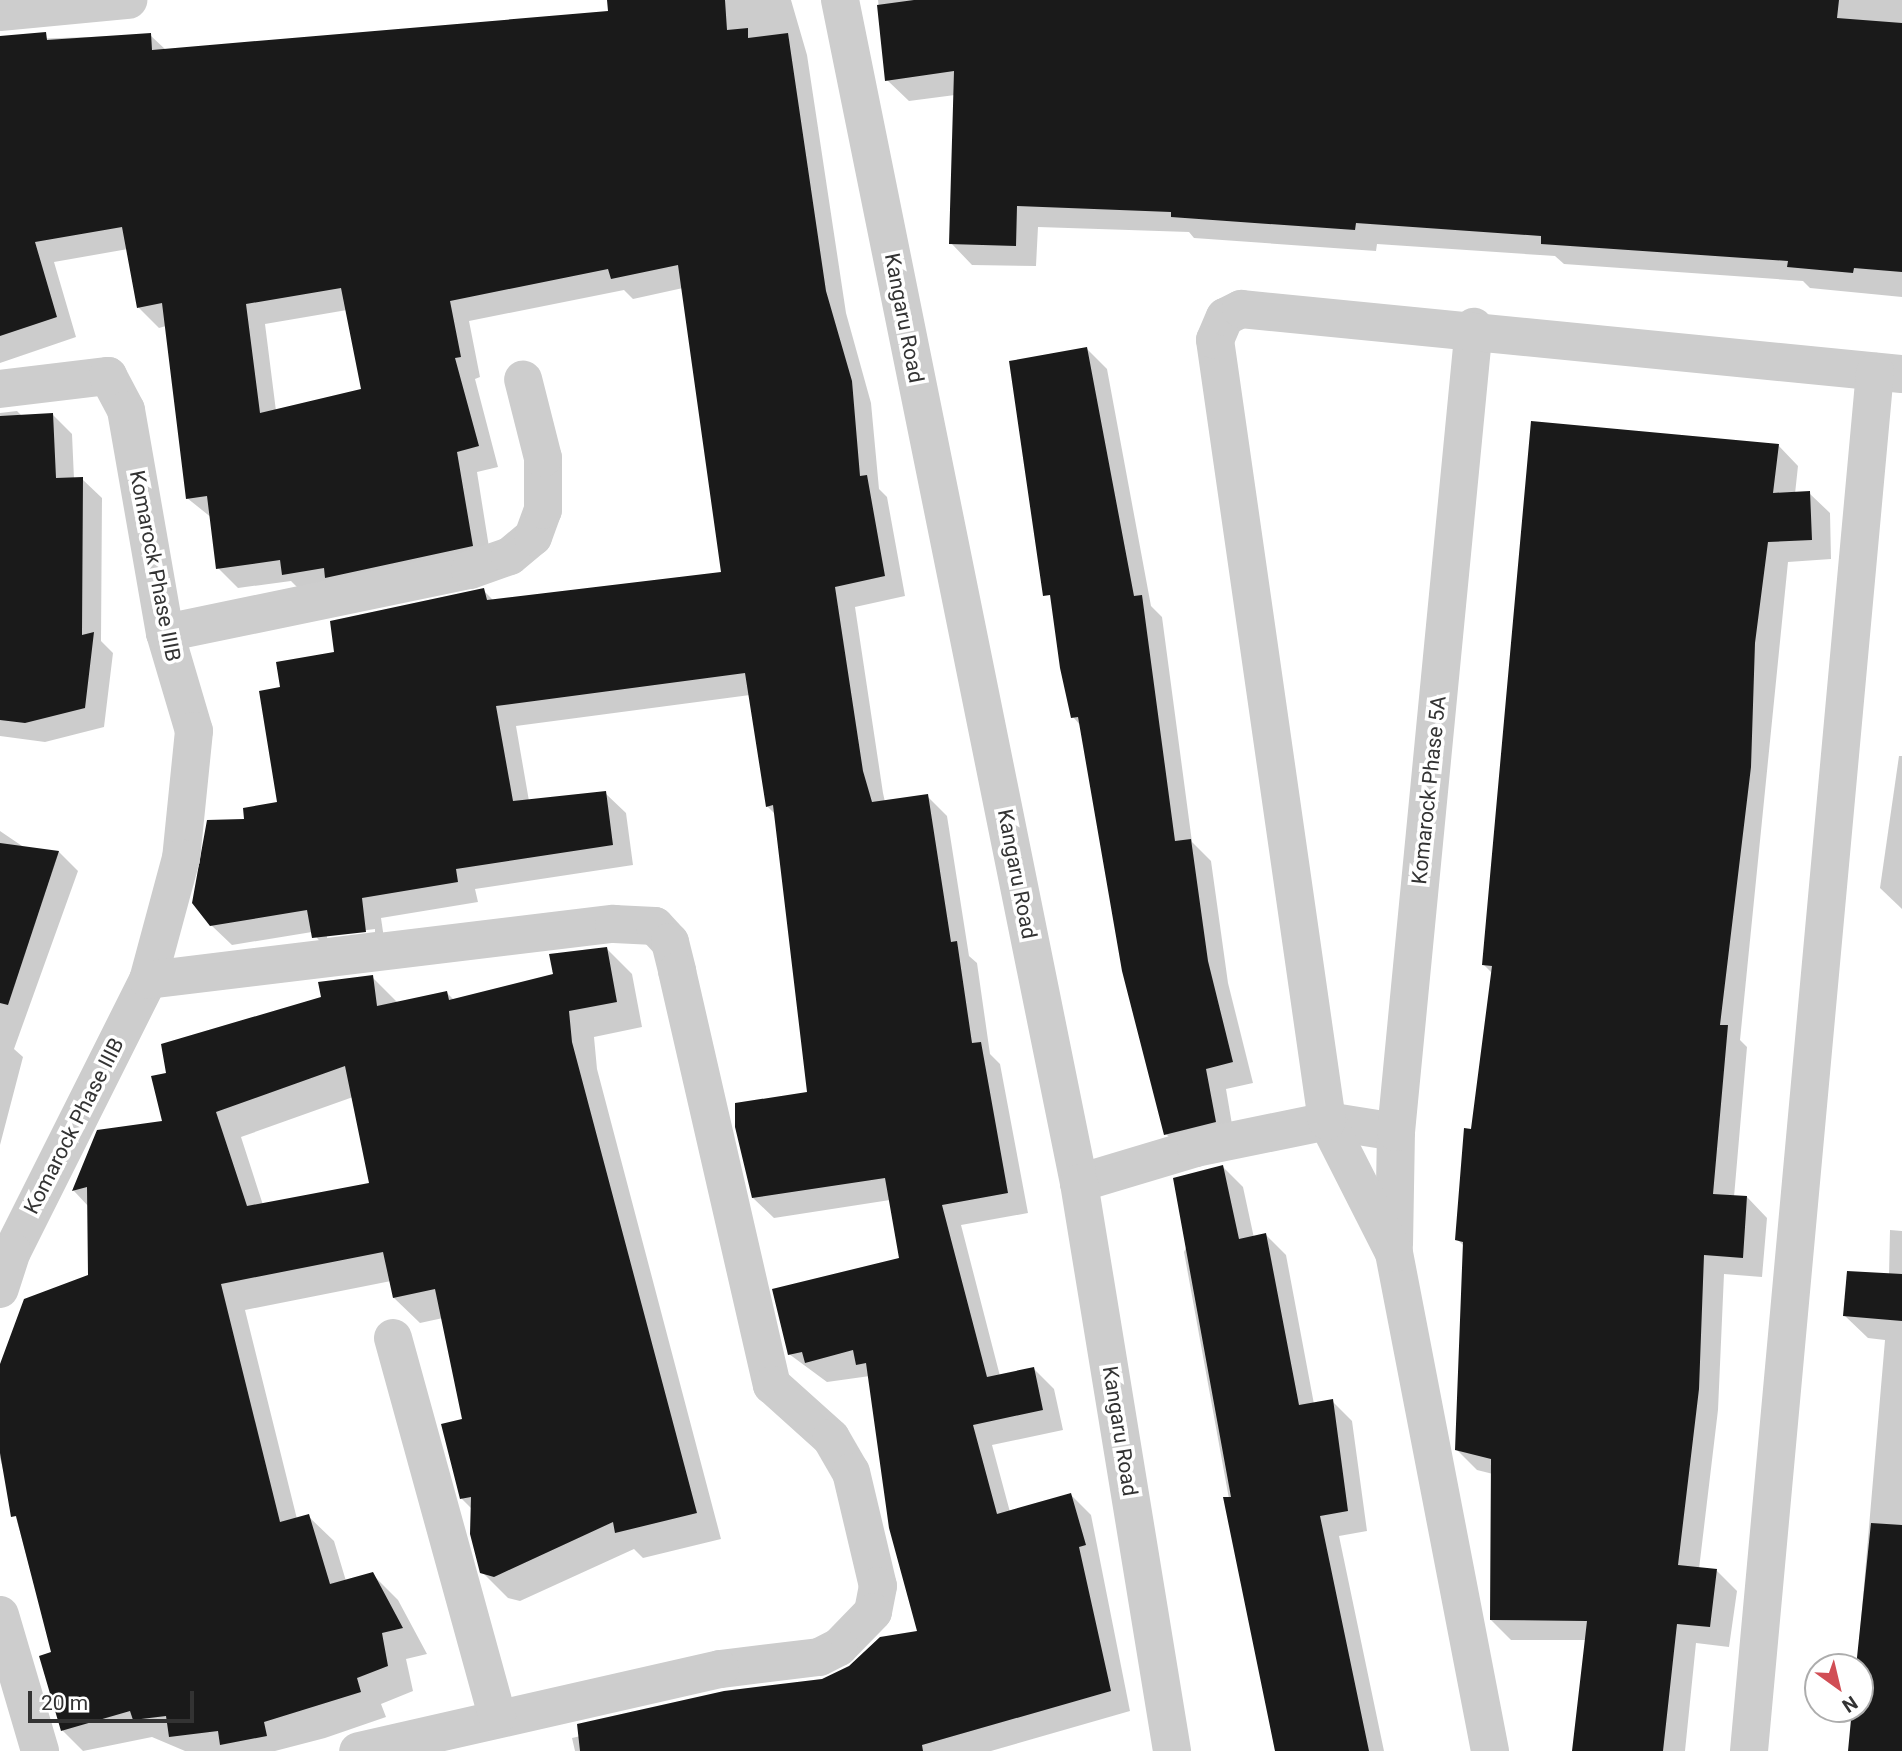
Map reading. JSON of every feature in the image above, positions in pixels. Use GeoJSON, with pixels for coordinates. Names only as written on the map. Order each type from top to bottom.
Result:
{"type":"FeatureCollection","features":[{"type":"Feature","properties":{"kind":"street"},"geometry":{"type":"LineString","coordinates":[[0,12],[128,0]]}},
{"type":"Feature","properties":{"kind":"street","name":"Kangaru Road"},"geometry":{"type":"LineString","coordinates":[[840,0],[1079,1183],[1172,1751]]}},
{"type":"Feature","properties":{"kind":"street"},"geometry":{"type":"LineString","coordinates":[[1490,1751],[1394,1253],[1327,1121],[1215,340],[1225,317],[1241,309],[1474,327],[1889,373],[1749,1751]]}},
{"type":"Feature","properties":{"kind":"street","name":"Komarock Phase 5A"},"geometry":{"type":"LineString","coordinates":[[1394,1253],[1396,1132],[1474,327]]}},
{"type":"Feature","properties":{"kind":"street","name":"Komarock Phase IIIB"},"geometry":{"type":"LineString","coordinates":[[0,389],[108,376],[125,410],[165,633],[194,731],[193,792],[148,980],[6,1249],[0,1289]]}},
{"type":"Feature","properties":{"kind":"street"},"geometry":{"type":"LineString","coordinates":[[165,633],[470,570],[510,556],[533,537],[542,510],[544,458],[523,379]]}},
{"type":"Feature","properties":{"kind":"street"},"geometry":{"type":"LineString","coordinates":[[148,980],[614,924],[656,926],[670,942],[772,1385],[831,1438],[850,1472],[878,1586],[873,1612],[839,1647],[819,1657],[720,1669],[497,1716],[358,1751]]}},
{"type":"Feature","properties":{"kind":"street"},"geometry":{"type":"LineString","coordinates":[[1079,1183],[1196,1148],[1327,1121],[1396,1132]]}},
{"type":"Feature","properties":{"kind":"street"},"geometry":{"type":"LineString","coordinates":[[393,1338],[497,1716]]}},
{"type":"Feature","properties":{"kind":"street"},"geometry":{"type":"LineString","coordinates":[[2,1637],[40,1751]]}},
{"type":"Feature","properties":{"kind":"building"},"geometry":{"type":"Polygon","coordinates":[[[607,0],[725,0],[727,30],[748,28],[748,38],[788,33],[826,291],[852,381],[860,476],[867,475],[885,576],[835,587],[863,771],[872,802],[928,794],[951,942],[957,941],[972,1043],[981,1042],[1008,1193],[942,1205],[987,1377],[1034,1367],[1043,1410],[973,1425],[997,1514],[1071,1493],[1086,1545],[1079,1547],[1111,1691],[922,1745],[923,1751],[580,1751],[577,1724],[724,1691],[822,1679],[849,1666],[880,1637],[917,1631],[889,1528],[866,1363],[856,1365],[853,1350],[805,1363],[802,1352],[788,1355],[772,1289],[899,1258],[885,1178],[752,1198],[735,1127],[735,1103],[807,1092],[773,805],[766,807],[745,673],[496,706],[513,801],[606,791],[613,845],[456,869],[458,882],[362,898],[366,932],[312,938],[307,910],[210,926],[192,903],[207,820],[244,819],[243,808],[277,802],[259,691],[280,687],[276,662],[334,652],[330,621],[484,588],[487,600],[721,572],[678,265],[611,279],[608,269],[450,301],[461,357],[455,358],[479,446],[457,452],[473,546],[325,578],[324,568],[282,575],[280,560],[216,569],[207,496],[186,499],[162,303],[137,308],[122,227],[35,242],[57,317],[0,336],[0,36],[46,32],[47,40],[151,33],[152,50],[608,11],[607,0]],[[341,288],[246,304],[260,413],[361,389],[341,288]]]}},
{"type":"Feature","properties":{"kind":"building"},"geometry":{"type":"Polygon","coordinates":[[[914,0],[1839,0],[1837,18],[1902,23],[1902,272],[1854,268],[1853,273],[1787,267],[1788,261],[1541,244],[1541,236],[1356,223],[1355,230],[1171,217],[1171,212],[1017,206],[1016,246],[949,244],[954,71],[885,81],[877,5],[914,0]]]}},
{"type":"Feature","properties":{"kind":"building"},"geometry":{"type":"Polygon","coordinates":[[[1087,347],[1134,596],[1142,595],[1175,841],[1191,839],[1208,961],[1233,1062],[1206,1069],[1216,1122],[1164,1135],[1122,971],[1078,717],[1071,718],[1060,668],[1050,595],[1043,596],[1009,361],[1087,347]]]}},
{"type":"Feature","properties":{"kind":"building"},"geometry":{"type":"Polygon","coordinates":[[[53,413],[56,478],[83,477],[82,635],[94,632],[85,708],[25,723],[0,720],[0,416],[53,413]]]}},
{"type":"Feature","properties":{"kind":"building"},"geometry":{"type":"Polygon","coordinates":[[[1531,421],[1779,444],[1773,493],[1810,491],[1812,540],[1768,542],[1755,643],[1751,767],[1720,1025],[1728,1025],[1713,1194],[1747,1196],[1743,1258],[1704,1255],[1699,1389],[1678,1565],[1717,1569],[1710,1627],[1677,1624],[1663,1751],[1572,1751],[1587,1621],[1490,1620],[1491,1459],[1455,1450],[1463,1242],[1455,1240],[1464,1128],[1471,1129],[1492,966],[1482,965],[1531,421]]]}},
{"type":"Feature","properties":{"kind":"building"},"geometry":{"type":"Polygon","coordinates":[[[0,843],[59,851],[8,1005],[0,1003],[0,843]]]}},
{"type":"Feature","properties":{"kind":"building"},"geometry":{"type":"Polygon","coordinates":[[[607,947],[617,1002],[569,1011],[572,1042],[697,1513],[615,1533],[613,1522],[494,1577],[480,1573],[470,1534],[471,1497],[460,1499],[441,1424],[462,1419],[435,1289],[393,1298],[383,1252],[221,1284],[280,1522],[309,1514],[330,1584],[373,1572],[403,1628],[382,1633],[388,1666],[357,1678],[361,1692],[264,1722],[267,1736],[220,1745],[218,1731],[169,1737],[166,1716],[133,1720],[130,1711],[61,1731],[39,1656],[51,1652],[16,1516],[11,1517],[0,1453],[0,1364],[24,1299],[88,1275],[87,1187],[72,1191],[97,1130],[162,1121],[151,1076],[166,1073],[161,1044],[321,997],[318,982],[373,975],[377,1006],[447,991],[449,1000],[553,974],[549,954],[607,947]],[[345,1066],[216,1112],[247,1206],[369,1183],[345,1066]]]}},
{"type":"Feature","properties":{"kind":"building"},"geometry":{"type":"Polygon","coordinates":[[[1223,1165],[1239,1239],[1266,1233],[1299,1405],[1333,1399],[1348,1511],[1320,1516],[1369,1751],[1275,1751],[1223,1497],[1231,1497],[1173,1178],[1223,1165]]]}},
{"type":"Feature","properties":{"kind":"building"},"geometry":{"type":"Polygon","coordinates":[[[1847,1271],[1902,1274],[1902,1321],[1843,1316],[1847,1271]]]}},
{"type":"Feature","properties":{"kind":"building"},"geometry":{"type":"Polygon","coordinates":[[[1871,1523],[1902,1525],[1902,1751],[1848,1751],[1851,1723],[1874,1723],[1874,1653],[1857,1653],[1871,1523]]]}}]}
